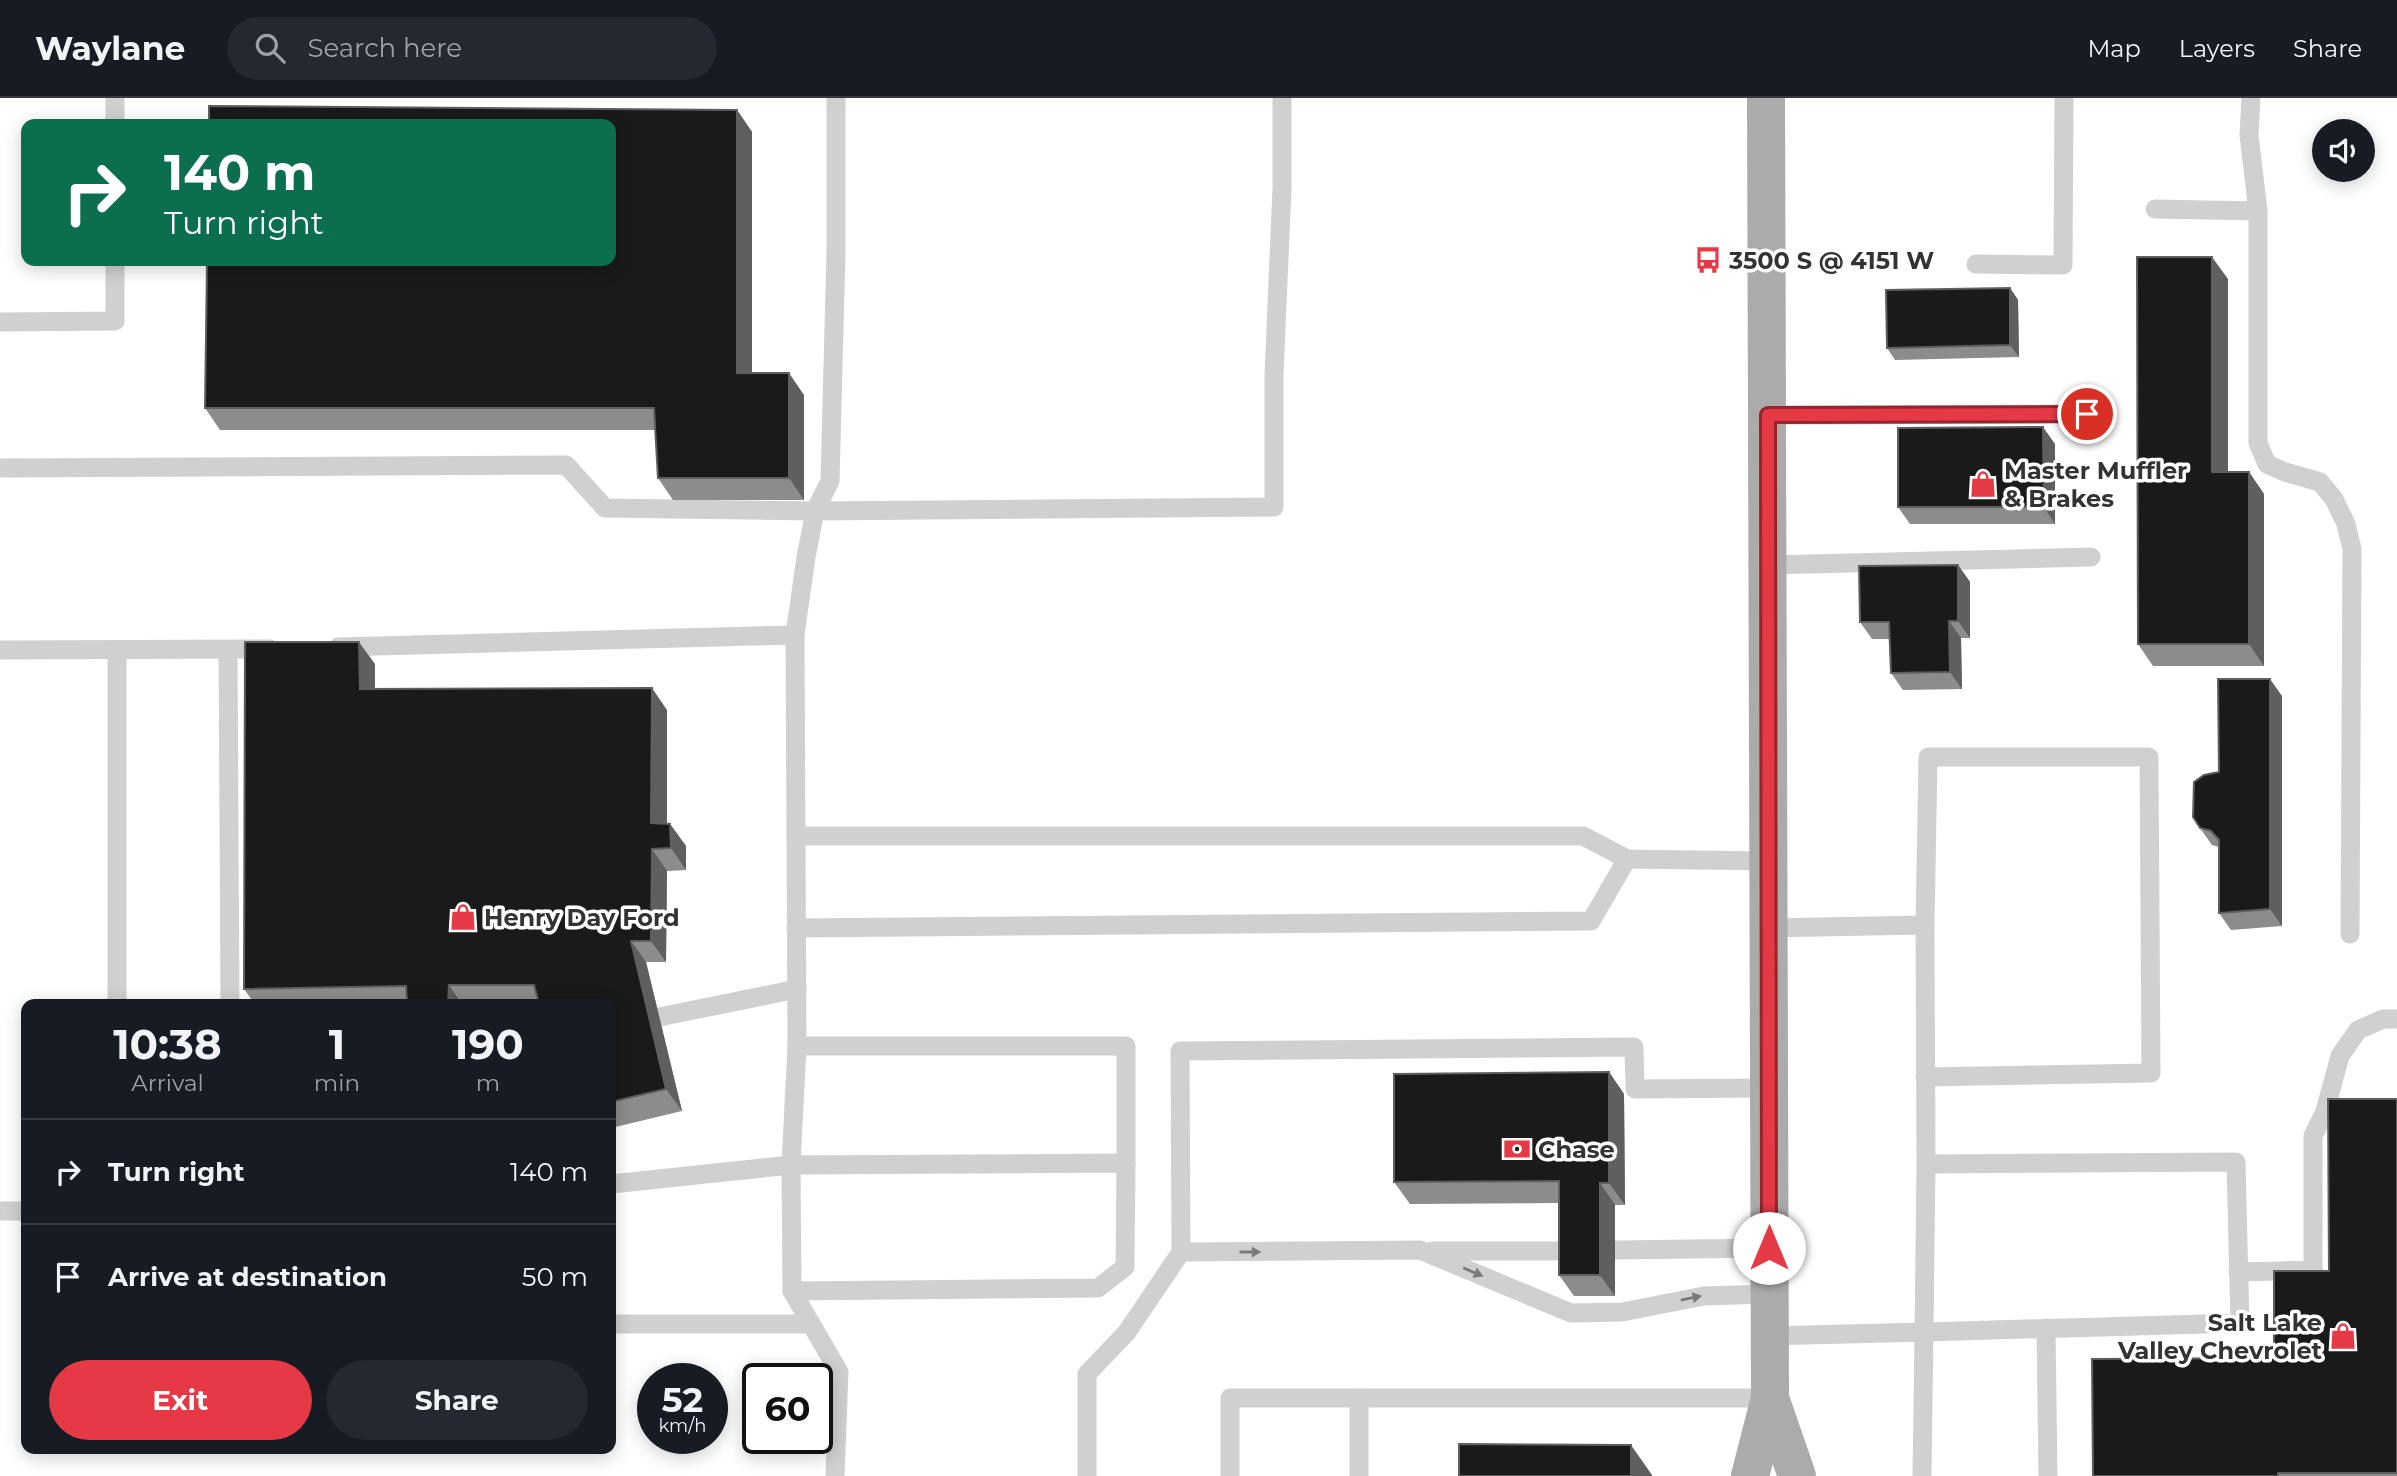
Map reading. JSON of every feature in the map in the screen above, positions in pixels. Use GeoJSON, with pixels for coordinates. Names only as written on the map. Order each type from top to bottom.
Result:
{"type":"FeatureCollection","features":[{"type":"Feature","properties":{"kind":"main road"},"geometry":{"type":"LineString","coordinates":[[1750,1476],[1770,1398],[1766,98]]}},
{"type":"Feature","properties":{"kind":"main road"},"geometry":{"type":"LineString","coordinates":[[1770,1398],[1797,1476]]}},
{"type":"Feature","properties":{"kind":"lane"},"geometry":{"type":"LineString","coordinates":[[115,98],[115,119]]}},
{"type":"Feature","properties":{"kind":"lane"},"geometry":{"type":"LineString","coordinates":[[835,1476],[839,1372],[792,1291],[791,1165],[797,1046],[795,635],[806,556],[816,511],[830,481],[836,98]]}},
{"type":"Feature","properties":{"kind":"lane"},"geometry":{"type":"LineString","coordinates":[[0,468],[566,465],[605,508],[816,511],[1274,507],[1274,374],[1282,188],[1282,98]]}},
{"type":"Feature","properties":{"kind":"lane"},"geometry":{"type":"LineString","coordinates":[[1976,264],[2063,265],[2064,98]]}},
{"type":"Feature","properties":{"kind":"lane"},"geometry":{"type":"LineString","coordinates":[[2251,98],[2249,135],[2259,211],[2258,443],[2267,464],[2320,482],[2334,499],[2352,549],[2350,934]]}},
{"type":"Feature","properties":{"kind":"lane"},"geometry":{"type":"LineString","coordinates":[[2155,209],[2259,211]]}},
{"type":"Feature","properties":{"kind":"lane"},"geometry":{"type":"LineString","coordinates":[[0,322],[116,321],[115,266]]}},
{"type":"Feature","properties":{"kind":"lane"},"geometry":{"type":"LineString","coordinates":[[1768,415],[2087,414]]}},
{"type":"Feature","properties":{"kind":"lane"},"geometry":{"type":"LineString","coordinates":[[1768,565],[2091,557]]}},
{"type":"Feature","properties":{"kind":"lane"},"geometry":{"type":"LineString","coordinates":[[325,647],[795,635]]}},
{"type":"Feature","properties":{"kind":"lane"},"geometry":{"type":"LineString","coordinates":[[0,650],[283,648]]}},
{"type":"Feature","properties":{"kind":"lane"},"geometry":{"type":"LineString","coordinates":[[117,650],[117,999]]}},
{"type":"Feature","properties":{"kind":"lane"},"geometry":{"type":"LineString","coordinates":[[228,650],[230,999]]}},
{"type":"Feature","properties":{"kind":"lane"},"geometry":{"type":"LineString","coordinates":[[1922,1476],[1927,757],[2149,757],[2151,1073],[1925,1077]]}},
{"type":"Feature","properties":{"kind":"lane"},"geometry":{"type":"LineString","coordinates":[[796,836],[1583,836],[1628,859],[1768,862]]}},
{"type":"Feature","properties":{"kind":"lane"},"geometry":{"type":"LineString","coordinates":[[796,928],[1591,921],[1628,859]]}},
{"type":"Feature","properties":{"kind":"lane"},"geometry":{"type":"LineString","coordinates":[[1769,928],[1925,925]]}},
{"type":"Feature","properties":{"kind":"lane"},"geometry":{"type":"LineString","coordinates":[[659,1017],[797,989]]}},
{"type":"Feature","properties":{"kind":"lane"},"geometry":{"type":"LineString","coordinates":[[2238,1272],[2313,1270],[2313,1136],[2325,1111],[2340,1056],[2358,1030],[2383,1019],[2397,1019]]}},
{"type":"Feature","properties":{"kind":"lane"},"geometry":{"type":"LineString","coordinates":[[792,1291],[1098,1288],[1125,1267],[1126,1046],[797,1046]]}},
{"type":"Feature","properties":{"kind":"lane"},"geometry":{"type":"LineString","coordinates":[[1087,1476],[1087,1374],[1127,1332],[1181,1252],[1180,1051],[1634,1047],[1635,1089],[1769,1088]]}},
{"type":"Feature","properties":{"kind":"lane"},"geometry":{"type":"LineString","coordinates":[[1769,1336],[2240,1323],[2236,1162],[1926,1164]]}},
{"type":"Feature","properties":{"kind":"lane"},"geometry":{"type":"LineString","coordinates":[[616,1183],[791,1165],[1126,1163]]}},
{"type":"Feature","properties":{"kind":"lane"},"geometry":{"type":"LineString","coordinates":[[0,1211],[21,1211]]}},
{"type":"Feature","properties":{"kind":"lane"},"geometry":{"type":"LineString","coordinates":[[1615,1250],[1769,1248]]}},
{"type":"Feature","properties":{"kind":"lane"},"geometry":{"type":"LineString","coordinates":[[1420,1251],[1571,1313],[1622,1312],[1704,1296],[1769,1294]]}},
{"type":"Feature","properties":{"kind":"lane"},"geometry":{"type":"LineString","coordinates":[[1181,1252],[1574,1251]]}},
{"type":"Feature","properties":{"kind":"lane"},"geometry":{"type":"LineString","coordinates":[[616,1324],[811,1324]]}},
{"type":"Feature","properties":{"kind":"lane"},"geometry":{"type":"LineString","coordinates":[[2046,1328],[2048,1476]]}},
{"type":"Feature","properties":{"kind":"lane"},"geometry":{"type":"LineString","coordinates":[[1230,1476],[1230,1398],[1770,1398]]}},
{"type":"Feature","properties":{"kind":"lane"},"geometry":{"type":"LineString","coordinates":[[1359,1398],[1359,1476]]}},
{"type":"Feature","properties":{"kind":"building"},"geometry":{"type":"Polygon","coordinates":[[[209,106],[737,110],[737,373],[789,373],[789,478],[658,478],[654,408],[205,408],[207,266],[616,266],[616,119],[209,119],[209,106]]]}},
{"type":"Feature","properties":{"kind":"building"},"geometry":{"type":"Polygon","coordinates":[[[2137,257],[2212,257],[2212,472],[2249,472],[2249,644],[2138,644],[2137,257]]]}},
{"type":"Feature","properties":{"kind":"building"},"geometry":{"type":"Polygon","coordinates":[[[2010,288],[2010,345],[1887,348],[1886,290],[2010,288]]]}},
{"type":"Feature","properties":{"kind":"building","name":"Master Muffler & Brakes"},"geometry":{"type":"Polygon","coordinates":[[[2043,427],[2044,507],[1898,507],[1898,428],[2043,427]]]}},
{"type":"Feature","properties":{"kind":"building"},"geometry":{"type":"Polygon","coordinates":[[[1958,565],[1958,621],[1949,621],[1950,672],[1891,673],[1889,622],[1860,622],[1859,566],[1958,565]]]}},
{"type":"Feature","properties":{"kind":"building","name":"Henry Day Ford"},"geometry":{"type":"Polygon","coordinates":[[[245,642],[359,642],[360,689],[652,688],[651,823],[670,824],[671,848],[652,849],[651,941],[631,941],[666,1089],[616,1101],[616,999],[538,999],[534,985],[449,985],[448,999],[407,999],[406,986],[244,989],[245,642]]]}},
{"type":"Feature","properties":{"kind":"building"},"geometry":{"type":"Polygon","coordinates":[[[2218,679],[2270,679],[2270,909],[2219,913],[2219,840],[2211,831],[2200,828],[2193,817],[2194,782],[2204,775],[2219,772],[2218,679]]]}},
{"type":"Feature","properties":{"kind":"building","name":"Chase"},"geometry":{"type":"Polygon","coordinates":[[[1609,1072],[1609,1183],[1600,1183],[1600,1275],[1559,1275],[1559,1181],[1394,1182],[1394,1074],[1609,1072]]]}},
{"type":"Feature","properties":{"kind":"building","name":"Salt Lake Valley Chevrolet"},"geometry":{"type":"Polygon","coordinates":[[[2328,1099],[2397,1099],[2397,1473],[2093,1476],[2092,1359],[2274,1358],[2274,1271],[2329,1271],[2328,1099]]]}},
{"type":"Feature","properties":{"kind":"building"},"geometry":{"type":"Polygon","coordinates":[[[1459,1444],[1631,1445],[1631,1476],[1459,1476],[1459,1444]]]}},
{"type":"Feature","properties":{"kind":"place","name":"3500 S @ 4151 W"},"geometry":{"type":"Point","coordinates":[1708,260]}},
{"type":"Feature","properties":{"kind":"place","name":"Master Muffler & Brakes"},"geometry":{"type":"Point","coordinates":[1983,484]}},
{"type":"Feature","properties":{"kind":"place","name":"Henry Day Ford"},"geometry":{"type":"Point","coordinates":[463,917]}},
{"type":"Feature","properties":{"kind":"place","name":"Chase"},"geometry":{"type":"Point","coordinates":[1517,1149]}},
{"type":"Feature","properties":{"kind":"place","name":"Salt Lake Valley Chevrolet"},"geometry":{"type":"Point","coordinates":[2343,1336]}},
{"type":"Feature","properties":{"kind":"route"},"geometry":{"type":"LineString","coordinates":[[1769,1248],[1768,415],[2087,414]]}}]}
